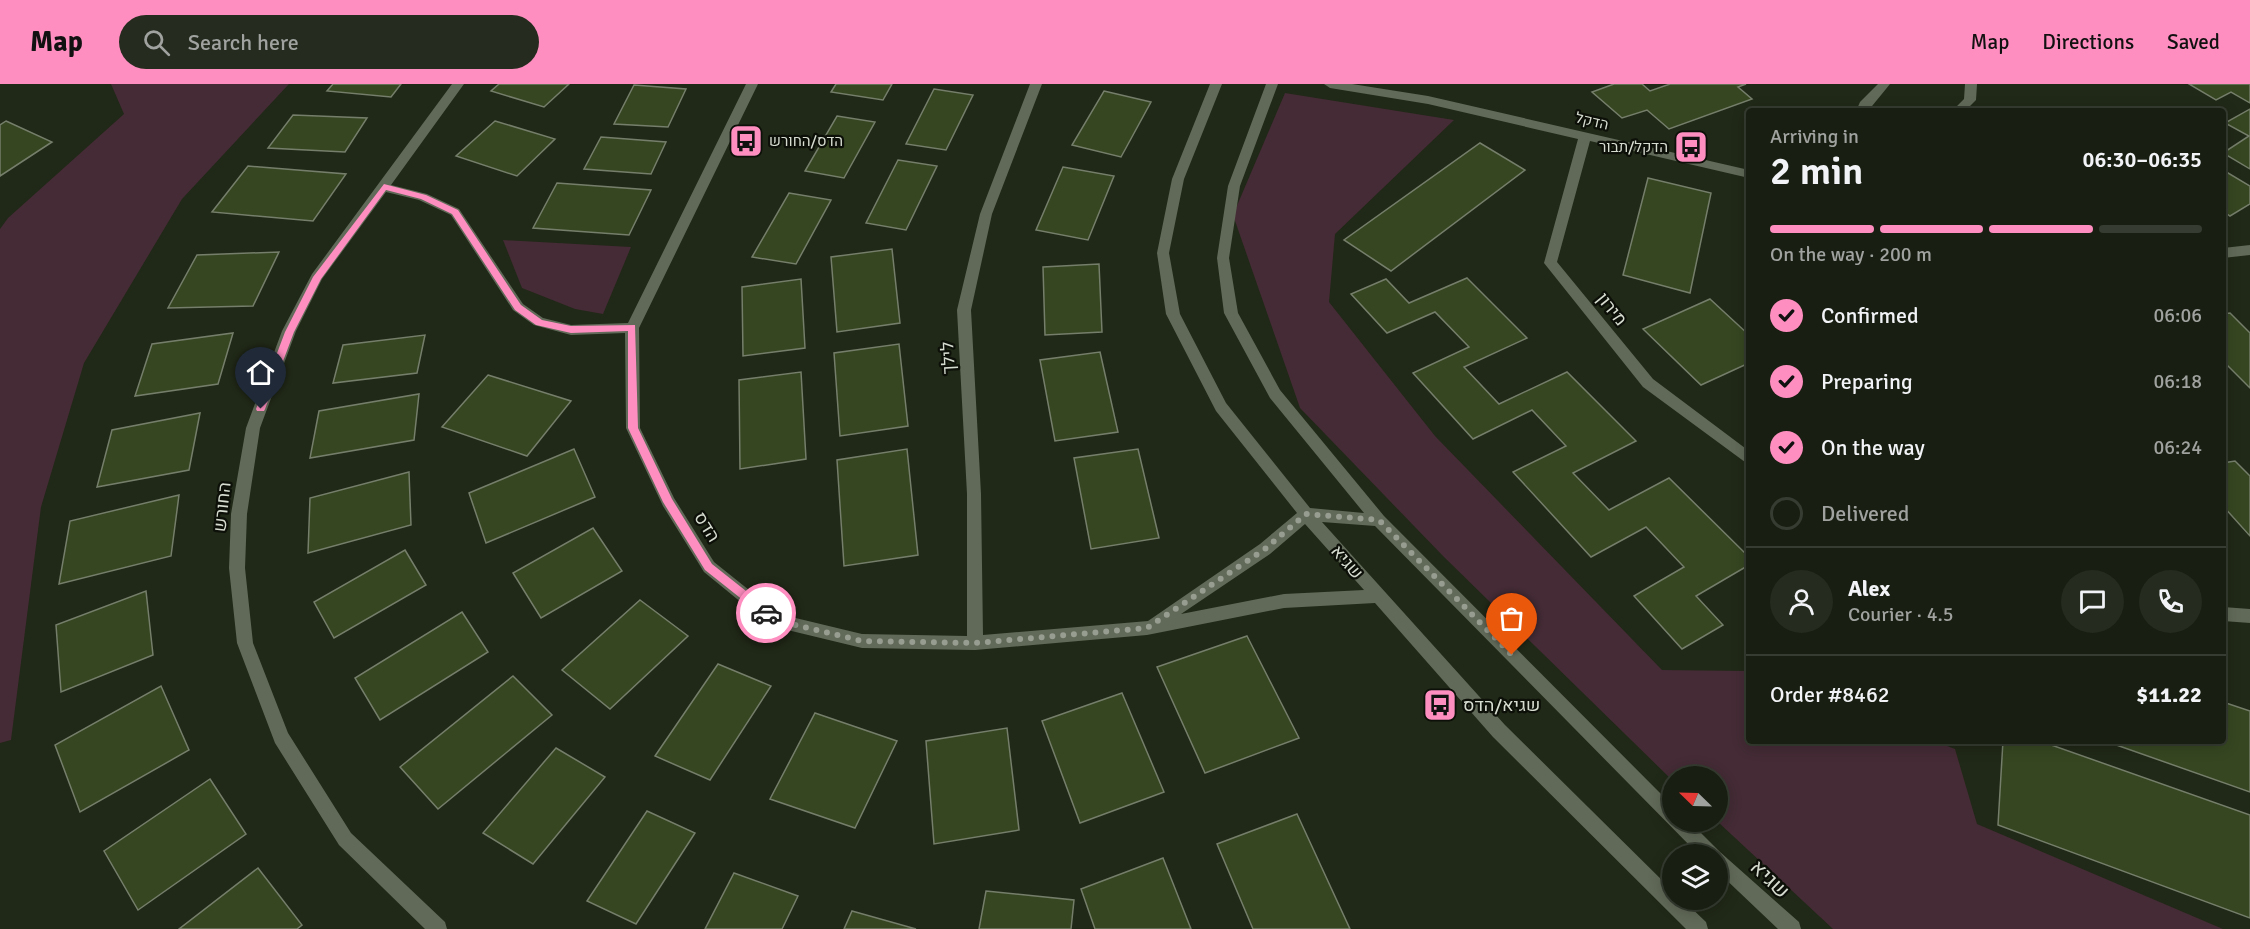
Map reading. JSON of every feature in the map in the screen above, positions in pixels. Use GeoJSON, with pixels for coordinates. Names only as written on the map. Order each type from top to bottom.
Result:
{"type":"FeatureCollection","features":[{"type":"Feature","properties":{"kind":"street","name":"החורש"},"geometry":{"type":"LineString","coordinates":[[438,929],[345,839],[280,737],[245,643],[237,568],[238,514],[253,428],[289,332],[317,277],[458,84]]}},
{"type":"Feature","properties":{"kind":"street","name":"הדס"},"geometry":{"type":"LineString","coordinates":[[752,84],[632,328],[633,428],[668,502],[708,567],[775,620],[862,641],[975,643],[1147,628],[1284,601],[1377,596]]}},
{"type":"Feature","properties":{"kind":"street","name":"לילך"},"geometry":{"type":"LineString","coordinates":[[975,643],[974,494],[964,310],[986,214],[1036,84]]}},
{"type":"Feature","properties":{"kind":"street","name":"שגיא"},"geometry":{"type":"LineString","coordinates":[[1216,84],[1178,179],[1163,254],[1173,314],[1221,407],[1306,514],[1499,731],[1699,929]]}},
{"type":"Feature","properties":{"kind":"street"},"geometry":{"type":"LineString","coordinates":[[1272,84],[1234,186],[1223,258],[1231,313],[1275,394],[1379,520],[1662,807]]}},
{"type":"Feature","properties":{"kind":"street"},"geometry":{"type":"LineString","coordinates":[[1330,84],[1428,100]]}},
{"type":"Feature","properties":{"kind":"street"},"geometry":{"type":"LineString","coordinates":[[1387,84],[1428,100]]}},
{"type":"Feature","properties":{"kind":"street"},"geometry":{"type":"LineString","coordinates":[[1863,108],[1884,84]]}},
{"type":"Feature","properties":{"kind":"street"},"geometry":{"type":"LineString","coordinates":[[1961,108],[1970,100],[1971,84]]}},
{"type":"Feature","properties":{"kind":"street","name":"הדקל"},"geometry":{"type":"LineString","coordinates":[[1428,100],[1746,173]]}},
{"type":"Feature","properties":{"kind":"street","name":"מירון"},"geometry":{"type":"LineString","coordinates":[[1586,136],[1550,263],[1648,383],[1746,457]]}},
{"type":"Feature","properties":{"kind":"street"},"geometry":{"type":"LineString","coordinates":[[384,187],[423,197],[455,212],[518,307],[539,322],[571,330],[632,328]]}},
{"type":"Feature","properties":{"kind":"street"},"geometry":{"type":"LineString","coordinates":[[2226,253],[2250,250]]}},
{"type":"Feature","properties":{"kind":"street"},"geometry":{"type":"LineString","coordinates":[[1147,628],[1265,549],[1306,514],[1379,520]]}},
{"type":"Feature","properties":{"kind":"street"},"geometry":{"type":"LineString","coordinates":[[2226,614],[2250,616]]}},
{"type":"Feature","properties":{"kind":"street"},"geometry":{"type":"LineString","coordinates":[[1688,832],[1701,844]]}},
{"type":"Feature","properties":{"kind":"street","name":"שגיא"},"geometry":{"type":"LineString","coordinates":[[1728,869],[1792,929]]}},
{"type":"Feature","properties":{"kind":"shaded area"},"geometry":{"type":"Polygon","coordinates":[[[111,84],[289,84],[182,199],[84,363],[41,507],[11,740],[0,743],[0,229],[8,218],[124,114],[111,84]]]}},
{"type":"Feature","properties":{"kind":"shaded area"},"geometry":{"type":"Polygon","coordinates":[[[1285,93],[1454,120],[1335,234],[1329,302],[1435,436],[1662,670],[1746,671],[1746,744],[1942,744],[1955,749],[1977,824],[2223,929],[1833,929],[1728,831],[1728,766],[1662,766],[1662,770],[1443,556],[1300,408],[1233,215],[1285,93]]]}},
{"type":"Feature","properties":{"kind":"shaded area"},"geometry":{"type":"Polygon","coordinates":[[[503,240],[631,247],[603,314],[575,309],[522,288],[503,240]]]}},
{"type":"Feature","properties":{"kind":"building"},"geometry":{"type":"Polygon","coordinates":[[[333,84],[401,84],[391,97],[327,91],[333,84]]]}},
{"type":"Feature","properties":{"kind":"building"},"geometry":{"type":"Polygon","coordinates":[[[499,84],[569,84],[544,107],[491,91],[499,84]]]}},
{"type":"Feature","properties":{"kind":"building"},"geometry":{"type":"Polygon","coordinates":[[[836,84],[892,84],[883,100],[831,92],[836,84]]]}},
{"type":"Feature","properties":{"kind":"building"},"geometry":{"type":"Polygon","coordinates":[[[1614,84],[1642,84],[1650,91],[1670,84],[1746,84],[1738,87],[1752,99],[1669,129],[1647,110],[1622,118],[1592,92],[1614,84]]]}},
{"type":"Feature","properties":{"kind":"building"},"geometry":{"type":"Polygon","coordinates":[[[2189,84],[2250,84],[2250,103],[2231,92],[2216,100],[2189,84]]]}},
{"type":"Feature","properties":{"kind":"building"},"geometry":{"type":"Polygon","coordinates":[[[634,85],[686,89],[668,127],[614,124],[634,85]]]}},
{"type":"Feature","properties":{"kind":"building"},"geometry":{"type":"Polygon","coordinates":[[[934,89],[973,95],[946,150],[906,144],[934,89]]]}},
{"type":"Feature","properties":{"kind":"building"},"geometry":{"type":"Polygon","coordinates":[[[1104,91],[1151,102],[1121,157],[1072,145],[1104,91]]]}},
{"type":"Feature","properties":{"kind":"building"},"geometry":{"type":"Polygon","coordinates":[[[2250,109],[2250,169],[2226,155],[2226,151],[2249,136],[2226,122],[2250,109]]]}},
{"type":"Feature","properties":{"kind":"building"},"geometry":{"type":"Polygon","coordinates":[[[293,115],[367,118],[345,152],[268,148],[293,115]]]}},
{"type":"Feature","properties":{"kind":"building"},"geometry":{"type":"Polygon","coordinates":[[[837,116],[875,122],[844,178],[805,171],[837,116]]]}},
{"type":"Feature","properties":{"kind":"building"},"geometry":{"type":"Polygon","coordinates":[[[6,121],[52,142],[0,176],[0,125],[6,121]]]}},
{"type":"Feature","properties":{"kind":"building"},"geometry":{"type":"Polygon","coordinates":[[[495,121],[555,139],[517,176],[456,156],[495,121]]]}},
{"type":"Feature","properties":{"kind":"building"},"geometry":{"type":"Polygon","coordinates":[[[601,137],[666,142],[651,174],[584,169],[601,137]]]}},
{"type":"Feature","properties":{"kind":"building"},"geometry":{"type":"Polygon","coordinates":[[[1480,143],[1525,170],[1391,271],[1344,240],[1480,143]]]}},
{"type":"Feature","properties":{"kind":"building"},"geometry":{"type":"Polygon","coordinates":[[[898,160],[937,166],[906,230],[866,223],[898,160]]]}},
{"type":"Feature","properties":{"kind":"building"},"geometry":{"type":"Polygon","coordinates":[[[248,166],[346,174],[313,221],[212,212],[248,166]]]}},
{"type":"Feature","properties":{"kind":"building"},"geometry":{"type":"Polygon","coordinates":[[[1063,167],[1114,176],[1088,240],[1036,230],[1063,167]]]}},
{"type":"Feature","properties":{"kind":"building"},"geometry":{"type":"Polygon","coordinates":[[[2226,172],[2250,186],[2250,204],[2230,216],[2226,213],[2226,172]]]}},
{"type":"Feature","properties":{"kind":"building"},"geometry":{"type":"Polygon","coordinates":[[[1648,178],[1711,193],[1690,293],[1623,275],[1648,178]]]}},
{"type":"Feature","properties":{"kind":"building"},"geometry":{"type":"Polygon","coordinates":[[[557,183],[651,190],[629,235],[533,228],[557,183]]]}},
{"type":"Feature","properties":{"kind":"building"},"geometry":{"type":"Polygon","coordinates":[[[789,193],[831,200],[796,264],[752,257],[789,193]]]}},
{"type":"Feature","properties":{"kind":"building"},"geometry":{"type":"Polygon","coordinates":[[[892,249],[900,323],[837,332],[831,257],[892,249]]]}},
{"type":"Feature","properties":{"kind":"building"},"geometry":{"type":"Polygon","coordinates":[[[279,252],[253,306],[168,308],[197,255],[279,252]]]}},
{"type":"Feature","properties":{"kind":"building"},"geometry":{"type":"Polygon","coordinates":[[[1099,264],[1102,332],[1045,335],[1043,267],[1099,264]]]}},
{"type":"Feature","properties":{"kind":"building"},"geometry":{"type":"Polygon","coordinates":[[[1467,278],[1527,338],[1464,367],[1499,404],[1567,372],[1636,441],[1573,473],[1609,510],[1669,478],[1746,554],[1746,567],[1696,596],[1723,625],[1682,649],[1634,596],[1684,567],[1646,527],[1591,557],[1513,472],[1566,446],[1532,410],[1473,439],[1413,373],[1469,347],[1435,312],[1387,333],[1351,294],[1386,279],[1409,303],[1467,278]]]}},
{"type":"Feature","properties":{"kind":"building"},"geometry":{"type":"Polygon","coordinates":[[[801,279],[805,348],[743,356],[742,287],[801,279]]]}},
{"type":"Feature","properties":{"kind":"building"},"geometry":{"type":"Polygon","coordinates":[[[1710,299],[1746,332],[1746,364],[1701,385],[1643,329],[1710,299]]]}},
{"type":"Feature","properties":{"kind":"building"},"geometry":{"type":"Polygon","coordinates":[[[2230,313],[2250,333],[2250,388],[2226,364],[2226,314],[2230,313]]]}},
{"type":"Feature","properties":{"kind":"building"},"geometry":{"type":"Polygon","coordinates":[[[233,333],[218,384],[135,396],[152,344],[233,333]]]}},
{"type":"Feature","properties":{"kind":"building"},"geometry":{"type":"Polygon","coordinates":[[[425,335],[417,373],[333,383],[343,345],[425,335]]]}},
{"type":"Feature","properties":{"kind":"building"},"geometry":{"type":"Polygon","coordinates":[[[899,344],[908,426],[840,436],[834,353],[899,344]]]}},
{"type":"Feature","properties":{"kind":"building"},"geometry":{"type":"Polygon","coordinates":[[[1100,352],[1118,432],[1055,441],[1040,360],[1100,352]]]}},
{"type":"Feature","properties":{"kind":"building"},"geometry":{"type":"Polygon","coordinates":[[[801,372],[806,459],[740,469],[739,380],[801,372]]]}},
{"type":"Feature","properties":{"kind":"building"},"geometry":{"type":"Polygon","coordinates":[[[488,375],[571,401],[527,456],[442,427],[488,375]]]}},
{"type":"Feature","properties":{"kind":"building"},"geometry":{"type":"Polygon","coordinates":[[[419,394],[414,440],[310,458],[319,411],[419,394]]]}},
{"type":"Feature","properties":{"kind":"building"},"geometry":{"type":"Polygon","coordinates":[[[200,413],[189,470],[97,487],[112,430],[200,413]]]}},
{"type":"Feature","properties":{"kind":"building"},"geometry":{"type":"Polygon","coordinates":[[[574,449],[595,497],[486,543],[469,493],[574,449]]]}},
{"type":"Feature","properties":{"kind":"building"},"geometry":{"type":"Polygon","coordinates":[[[907,449],[918,555],[844,566],[837,460],[907,449]]]}},
{"type":"Feature","properties":{"kind":"building"},"geometry":{"type":"Polygon","coordinates":[[[1138,449],[1159,538],[1091,549],[1074,458],[1138,449]]]}},
{"type":"Feature","properties":{"kind":"building"},"geometry":{"type":"Polygon","coordinates":[[[2235,461],[2250,476],[2250,536],[2226,509],[2226,462],[2235,461]]]}},
{"type":"Feature","properties":{"kind":"building"},"geometry":{"type":"Polygon","coordinates":[[[409,472],[411,525],[308,553],[310,498],[409,472]]]}},
{"type":"Feature","properties":{"kind":"building"},"geometry":{"type":"Polygon","coordinates":[[[179,495],[171,556],[59,584],[70,521],[179,495]]]}},
{"type":"Feature","properties":{"kind":"building"},"geometry":{"type":"Polygon","coordinates":[[[593,528],[622,571],[541,618],[513,573],[593,528]]]}},
{"type":"Feature","properties":{"kind":"building"},"geometry":{"type":"Polygon","coordinates":[[[405,550],[426,585],[334,638],[314,602],[405,550]]]}},
{"type":"Feature","properties":{"kind":"building"},"geometry":{"type":"Polygon","coordinates":[[[146,591],[153,655],[61,692],[56,625],[146,591]]]}},
{"type":"Feature","properties":{"kind":"building"},"geometry":{"type":"Polygon","coordinates":[[[640,600],[688,636],[610,709],[562,670],[640,600]]]}},
{"type":"Feature","properties":{"kind":"building"},"geometry":{"type":"Polygon","coordinates":[[[462,612],[488,652],[380,720],[355,678],[462,612]]]}},
{"type":"Feature","properties":{"kind":"building"},"geometry":{"type":"Polygon","coordinates":[[[1247,636],[1299,738],[1205,773],[1157,667],[1247,636]]]}},
{"type":"Feature","properties":{"kind":"building"},"geometry":{"type":"Polygon","coordinates":[[[718,664],[771,686],[710,780],[655,756],[718,664]]]}},
{"type":"Feature","properties":{"kind":"building"},"geometry":{"type":"Polygon","coordinates":[[[513,676],[552,715],[438,809],[400,767],[513,676]]]}},
{"type":"Feature","properties":{"kind":"building"},"geometry":{"type":"Polygon","coordinates":[[[161,686],[189,750],[80,812],[55,745],[161,686]]]}},
{"type":"Feature","properties":{"kind":"building"},"geometry":{"type":"Polygon","coordinates":[[[1122,693],[1164,792],[1080,823],[1042,721],[1122,693]]]}},
{"type":"Feature","properties":{"kind":"building"},"geometry":{"type":"Polygon","coordinates":[[[2226,703],[2250,711],[2250,792],[2114,744],[2226,744],[2226,703]]]}},
{"type":"Feature","properties":{"kind":"building"},"geometry":{"type":"Polygon","coordinates":[[[815,713],[897,741],[855,828],[770,799],[815,713]]]}},
{"type":"Feature","properties":{"kind":"building"},"geometry":{"type":"Polygon","coordinates":[[[1007,728],[1019,830],[934,844],[926,741],[1007,728]]]}},
{"type":"Feature","properties":{"kind":"building"},"geometry":{"type":"Polygon","coordinates":[[[2003,744],[2049,744],[2250,815],[2250,918],[1998,825],[2003,744]]]}},
{"type":"Feature","properties":{"kind":"building"},"geometry":{"type":"Polygon","coordinates":[[[556,748],[605,777],[533,864],[483,833],[556,748]]]}},
{"type":"Feature","properties":{"kind":"building"},"geometry":{"type":"Polygon","coordinates":[[[210,779],[246,834],[138,910],[104,851],[210,779]]]}},
{"type":"Feature","properties":{"kind":"building"},"geometry":{"type":"Polygon","coordinates":[[[647,811],[695,833],[636,924],[587,901],[647,811]]]}},
{"type":"Feature","properties":{"kind":"building"},"geometry":{"type":"Polygon","coordinates":[[[1297,814],[1350,929],[1253,929],[1217,844],[1297,814]]]}},
{"type":"Feature","properties":{"kind":"building"},"geometry":{"type":"Polygon","coordinates":[[[1163,858],[1191,929],[1095,929],[1081,889],[1163,858]]]}},
{"type":"Feature","properties":{"kind":"building"},"geometry":{"type":"Polygon","coordinates":[[[258,868],[302,925],[297,929],[179,929],[258,868]]]}},
{"type":"Feature","properties":{"kind":"building"},"geometry":{"type":"Polygon","coordinates":[[[734,873],[798,896],[782,929],[705,929],[734,873]]]}},
{"type":"Feature","properties":{"kind":"building"},"geometry":{"type":"Polygon","coordinates":[[[986,891],[1074,900],[1071,929],[979,929],[986,891]]]}},
{"type":"Feature","properties":{"kind":"building"},"geometry":{"type":"Polygon","coordinates":[[[852,911],[916,929],[844,929],[852,911]]]}},
{"type":"Feature","properties":{"kind":"way so far"},"geometry":{"type":"LineString","coordinates":[[766,613],[775,620],[862,641],[975,643],[1147,628],[1265,549],[1306,514],[1379,520],[1512,655]]}},
{"type":"Feature","properties":{"kind":"place","name":"הדס/החורש"},"geometry":{"type":"Point","coordinates":[746,141]}},
{"type":"Feature","properties":{"kind":"place","name":"הדקל/תבור"},"geometry":{"type":"Point","coordinates":[1691,147]}},
{"type":"Feature","properties":{"kind":"place","name":"שגיא/הדס"},"geometry":{"type":"Point","coordinates":[1440,705]}},
{"type":"Feature","properties":{"kind":"route"},"geometry":{"type":"LineString","coordinates":[[261,409],[289,332],[317,277],[384,187],[423,197],[455,212],[518,307],[539,322],[571,330],[632,328],[633,428],[668,502],[708,567],[766,613]]}}]}
